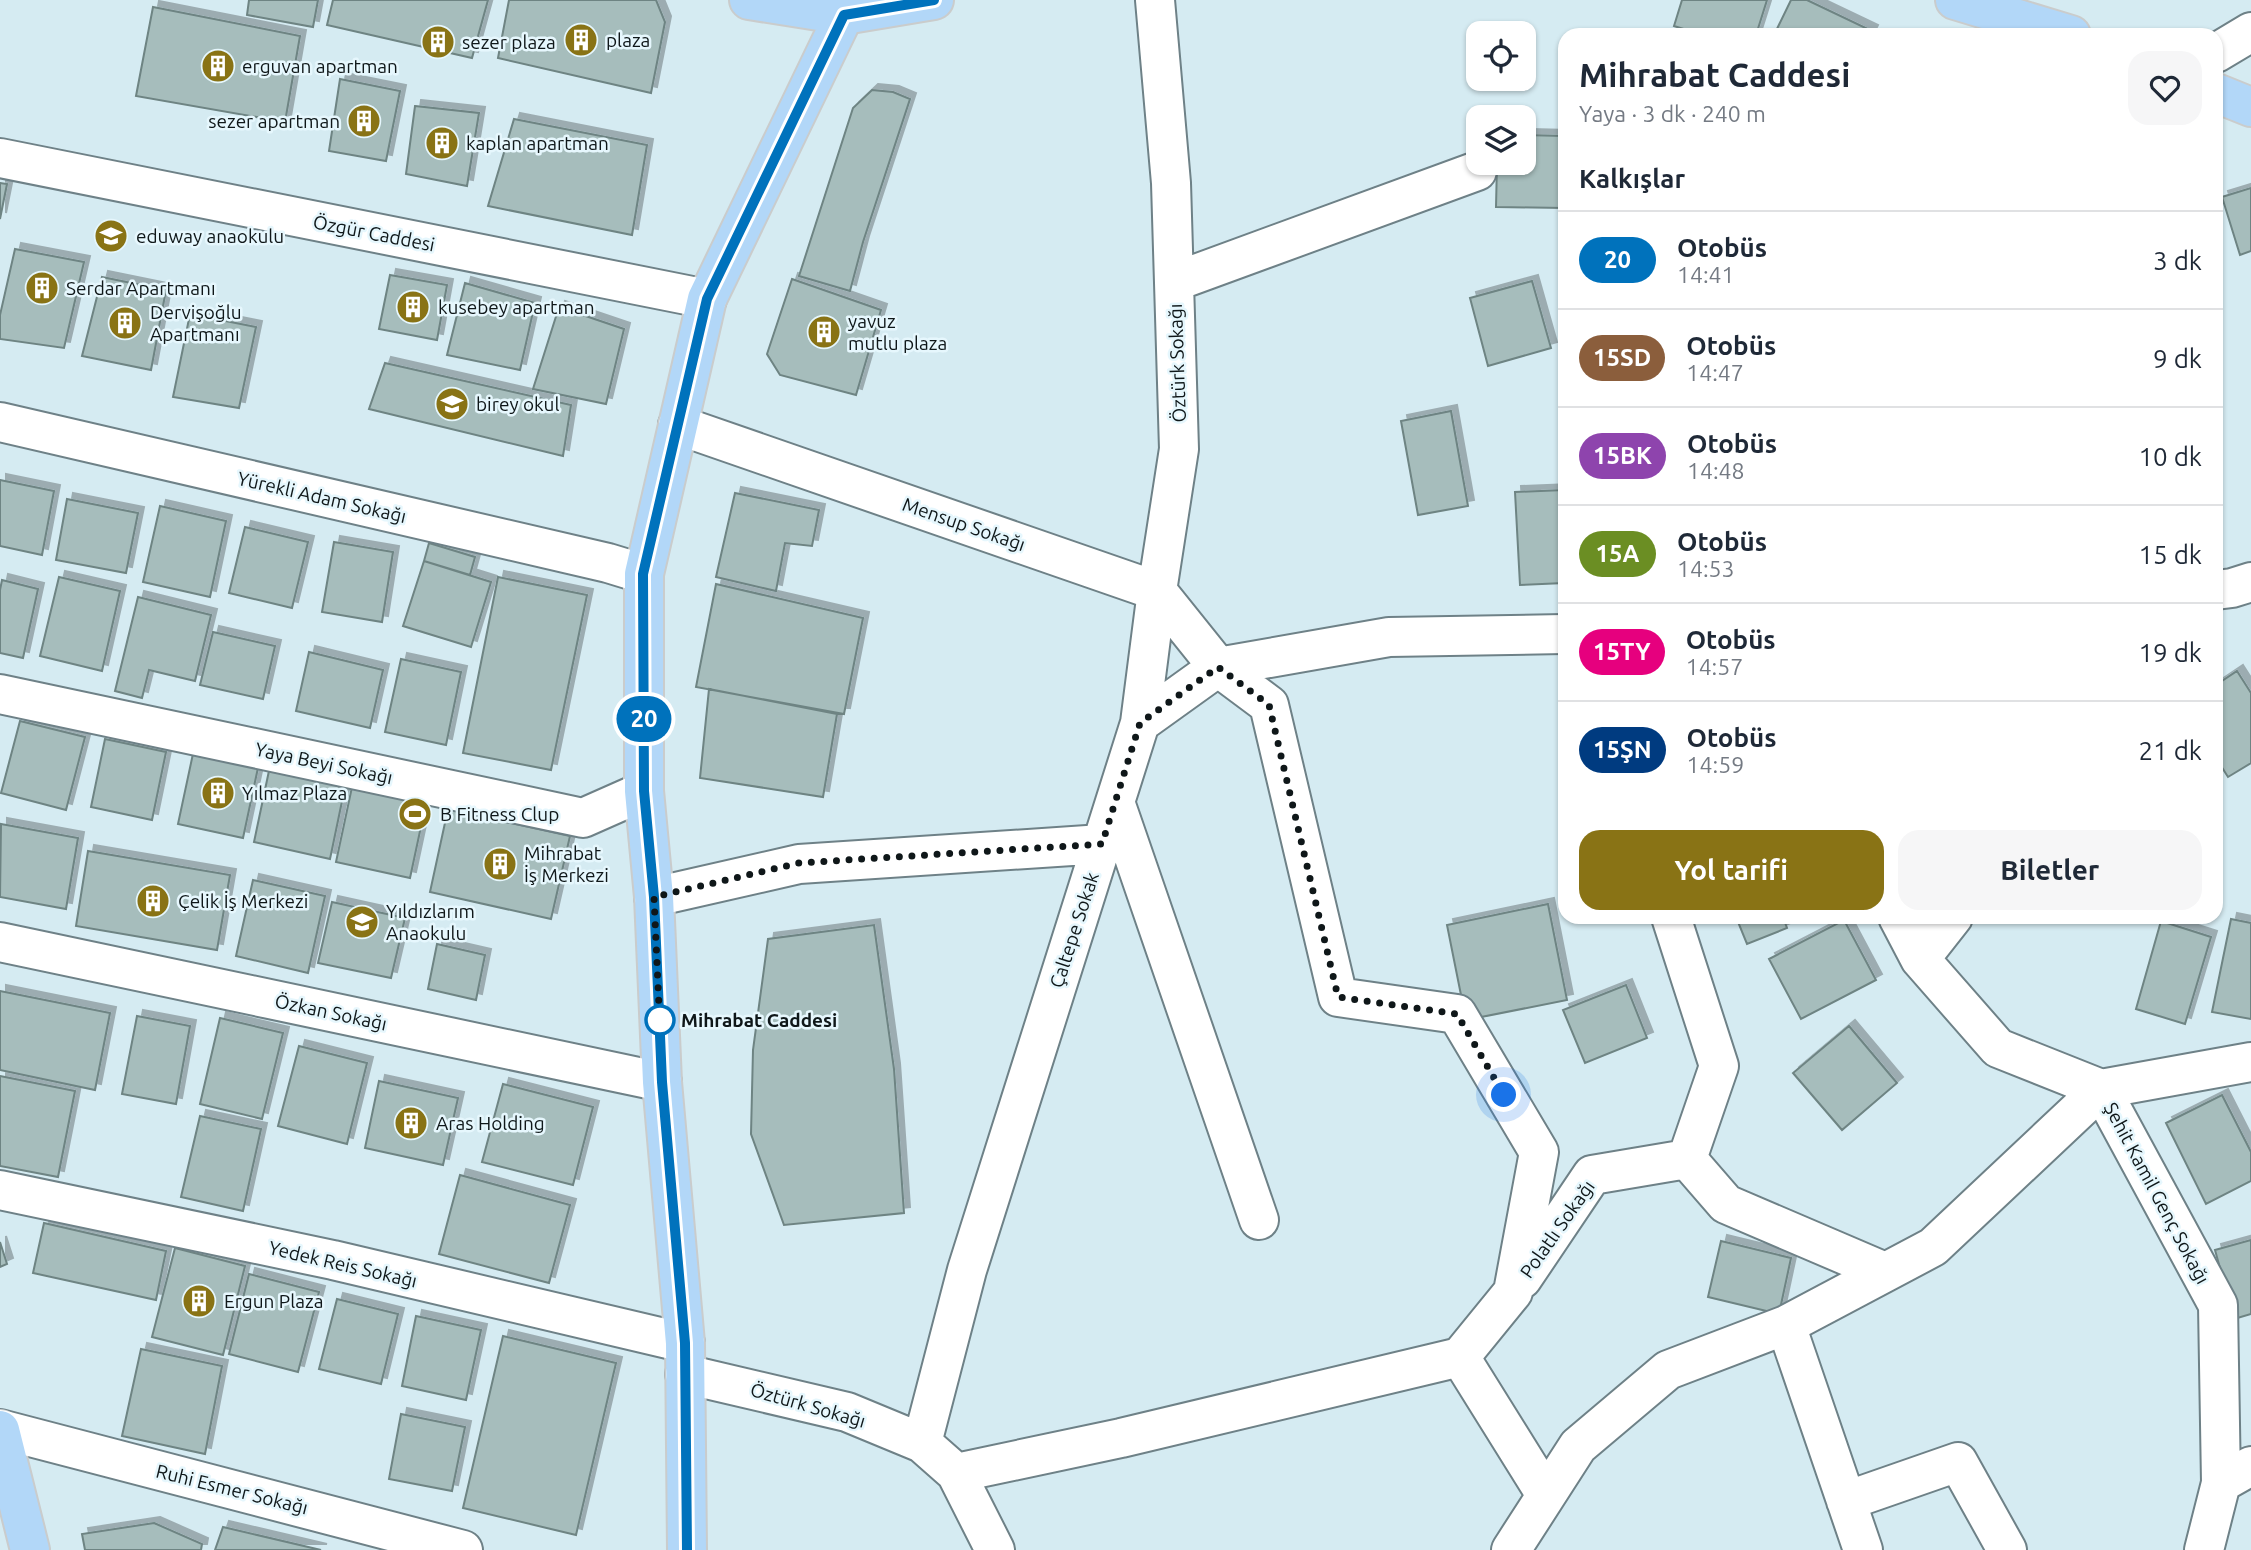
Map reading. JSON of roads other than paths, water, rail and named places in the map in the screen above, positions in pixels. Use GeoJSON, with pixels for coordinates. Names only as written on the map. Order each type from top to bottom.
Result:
{"type":"FeatureCollection","features":[{"type":"Feature","properties":{"kind":"main road"},"geometry":{"type":"LineString","coordinates":[[748,0],[844,15],[934,0]]}},
{"type":"Feature","properties":{"kind":"main road"},"geometry":{"type":"LineString","coordinates":[[1955,0],[2048,28]]}},
{"type":"Feature","properties":{"kind":"main road"},"geometry":{"type":"LineString","coordinates":[[687,1550],[685,1359],[662,1082],[654,897],[644,791],[643,574],[707,299],[844,15]]}},
{"type":"Feature","properties":{"kind":"main road"},"geometry":{"type":"LineString","coordinates":[[2223,96],[2251,107]]}},
{"type":"Feature","properties":{"kind":"main road"},"geometry":{"type":"LineString","coordinates":[[0,1430],[30,1550]]}},
{"type":"Feature","properties":{"kind":"street","name":"Öztürk Sokağı"},"geometry":{"type":"LineString","coordinates":[[1140,723],[1179,449],[1171,183],[1154,0]]}},
{"type":"Feature","properties":{"kind":"street"},"geometry":{"type":"LineString","coordinates":[[2223,49],[2251,32]]}},
{"type":"Feature","properties":{"kind":"street","name":"Özgür Caddesi"},"geometry":{"type":"LineString","coordinates":[[0,158],[707,299]]}},
{"type":"Feature","properties":{"kind":"street"},"geometry":{"type":"LineString","coordinates":[[1174,282],[1469,175]]}},
{"type":"Feature","properties":{"kind":"street","name":"Yürekli Adam Sokağı"},"geometry":{"type":"LineString","coordinates":[[0,422],[608,563],[643,574]]}},
{"type":"Feature","properties":{"kind":"street","name":"Mensup Sokağı"},"geometry":{"type":"LineString","coordinates":[[678,425],[1157,591]]}},
{"type":"Feature","properties":{"kind":"street"},"geometry":{"type":"LineString","coordinates":[[2223,589],[2251,582]]}},
{"type":"Feature","properties":{"kind":"street"},"geometry":{"type":"LineString","coordinates":[[1157,591],[1218,667],[1269,705],[1338,997],[1457,1014],[1539,1152],[1513,1292]]}},
{"type":"Feature","properties":{"kind":"street"},"geometry":{"type":"LineString","coordinates":[[1140,723],[1218,667],[1389,637],[1558,637]]}},
{"type":"Feature","properties":{"kind":"street","name":"Yaya Beyi Sokağı"},"geometry":{"type":"LineString","coordinates":[[0,694],[583,818],[644,791]]}},
{"type":"Feature","properties":{"kind":"street","name":"Çaltepe Sokak"},"geometry":{"type":"LineString","coordinates":[[922,1443],[967,1270],[1140,723]]}},
{"type":"Feature","properties":{"kind":"street"},"geometry":{"type":"LineString","coordinates":[[1115,802],[1259,1220]]}},
{"type":"Feature","properties":{"kind":"street"},"geometry":{"type":"LineString","coordinates":[[654,897],[799,863],[1102,844]]}},
{"type":"Feature","properties":{"kind":"street"},"geometry":{"type":"LineString","coordinates":[[1673,924],[1719,1066],[1687,1159],[1726,1204],[1885,1272]]}},
{"type":"Feature","properties":{"kind":"street","name":"Şehit Kamil Genç Sokağı"},"geometry":{"type":"LineString","coordinates":[[1902,924],[1920,958],[1998,1048],[2101,1089],[2218,1305],[2236,1474],[2204,1550]]}},
{"type":"Feature","properties":{"kind":"street"},"geometry":{"type":"LineString","coordinates":[[1920,958],[1947,924]]}},
{"type":"Feature","properties":{"kind":"street","name":"Özkan Sokağı"},"geometry":{"type":"LineString","coordinates":[[0,942],[662,1082]]}},
{"type":"Feature","properties":{"kind":"street"},"geometry":{"type":"LineString","coordinates":[[1511,1550],[1578,1446],[1668,1370],[1786,1325],[1933,1247],[2101,1089],[2251,1062]]}},
{"type":"Feature","properties":{"kind":"street","name":"Polatlı Sokağı"},"geometry":{"type":"LineString","coordinates":[[1460,1357],[1513,1292],[1592,1175],[1687,1159]]}},
{"type":"Feature","properties":{"kind":"street","name":"Yedek Reis Sokağı"},"geometry":{"type":"LineString","coordinates":[[0,1190],[333,1261],[685,1359]]}},
{"type":"Feature","properties":{"kind":"street"},"geometry":{"type":"LineString","coordinates":[[1786,1325],[1863,1550]]}},
{"type":"Feature","properties":{"kind":"street"},"geometry":{"type":"LineString","coordinates":[[956,1473],[1121,1438],[1460,1357],[1546,1495]]}},
{"type":"Feature","properties":{"kind":"street","name":"Öztürk Sokağı"},"geometry":{"type":"LineString","coordinates":[[685,1359],[848,1412],[922,1443],[956,1473],[996,1550]]}},
{"type":"Feature","properties":{"kind":"street","name":"Ruhi Esmer Sokağı"},"geometry":{"type":"LineString","coordinates":[[0,1430],[463,1550]]}},
{"type":"Feature","properties":{"kind":"street"},"geometry":{"type":"LineString","coordinates":[[1846,1501],[1958,1462],[2007,1550]]}},
{"type":"Feature","properties":{"kind":"place","name":"plaza"},"geometry":{"type":"Point","coordinates":[581,40]}},
{"type":"Feature","properties":{"kind":"place","name":"sezer plaza"},"geometry":{"type":"Point","coordinates":[438,42]}},
{"type":"Feature","properties":{"kind":"place","name":"erguvan apartman"},"geometry":{"type":"Point","coordinates":[218,66]}},
{"type":"Feature","properties":{"kind":"place","name":"sezer apartman"},"geometry":{"type":"Point","coordinates":[364,121]}},
{"type":"Feature","properties":{"kind":"place","name":"kaplan apartman"},"geometry":{"type":"Point","coordinates":[442,143]}},
{"type":"Feature","properties":{"kind":"place","name":"eduway anaokulu"},"geometry":{"type":"Point","coordinates":[111,236]}},
{"type":"Feature","properties":{"kind":"place","name":"Serdar Apartmanı"},"geometry":{"type":"Point","coordinates":[42,288]}},
{"type":"Feature","properties":{"kind":"place","name":"kusebey apartman"},"geometry":{"type":"Point","coordinates":[413,307]}},
{"type":"Feature","properties":{"kind":"place","name":"Dervişoğlu Apartmanı"},"geometry":{"type":"Point","coordinates":[125,323]}},
{"type":"Feature","properties":{"kind":"place","name":"yavuz mutlu plaza"},"geometry":{"type":"Point","coordinates":[824,332]}},
{"type":"Feature","properties":{"kind":"place","name":"birey okul"},"geometry":{"type":"Point","coordinates":[452,404]}},
{"type":"Feature","properties":{"kind":"place","name":"Yılmaz Plaza"},"geometry":{"type":"Point","coordinates":[218,793]}},
{"type":"Feature","properties":{"kind":"place","name":"B Fitness Clup"},"geometry":{"type":"Point","coordinates":[415,814]}},
{"type":"Feature","properties":{"kind":"place","name":"Mihrabat İş Merkezi"},"geometry":{"type":"Point","coordinates":[500,864]}},
{"type":"Feature","properties":{"kind":"place","name":"Çelik İş Merkezi"},"geometry":{"type":"Point","coordinates":[153,901]}},
{"type":"Feature","properties":{"kind":"place","name":"Yıldızlarım Anaokulu"},"geometry":{"type":"Point","coordinates":[362,922]}},
{"type":"Feature","properties":{"kind":"place","name":"Mihrabat Caddesi"},"geometry":{"type":"Point","coordinates":[660,1020]}},
{"type":"Feature","properties":{"kind":"place","name":"Aras Holding"},"geometry":{"type":"Point","coordinates":[411,1123]}},
{"type":"Feature","properties":{"kind":"place","name":"Ergun Plaza"},"geometry":{"type":"Point","coordinates":[199,1301]}}]}
